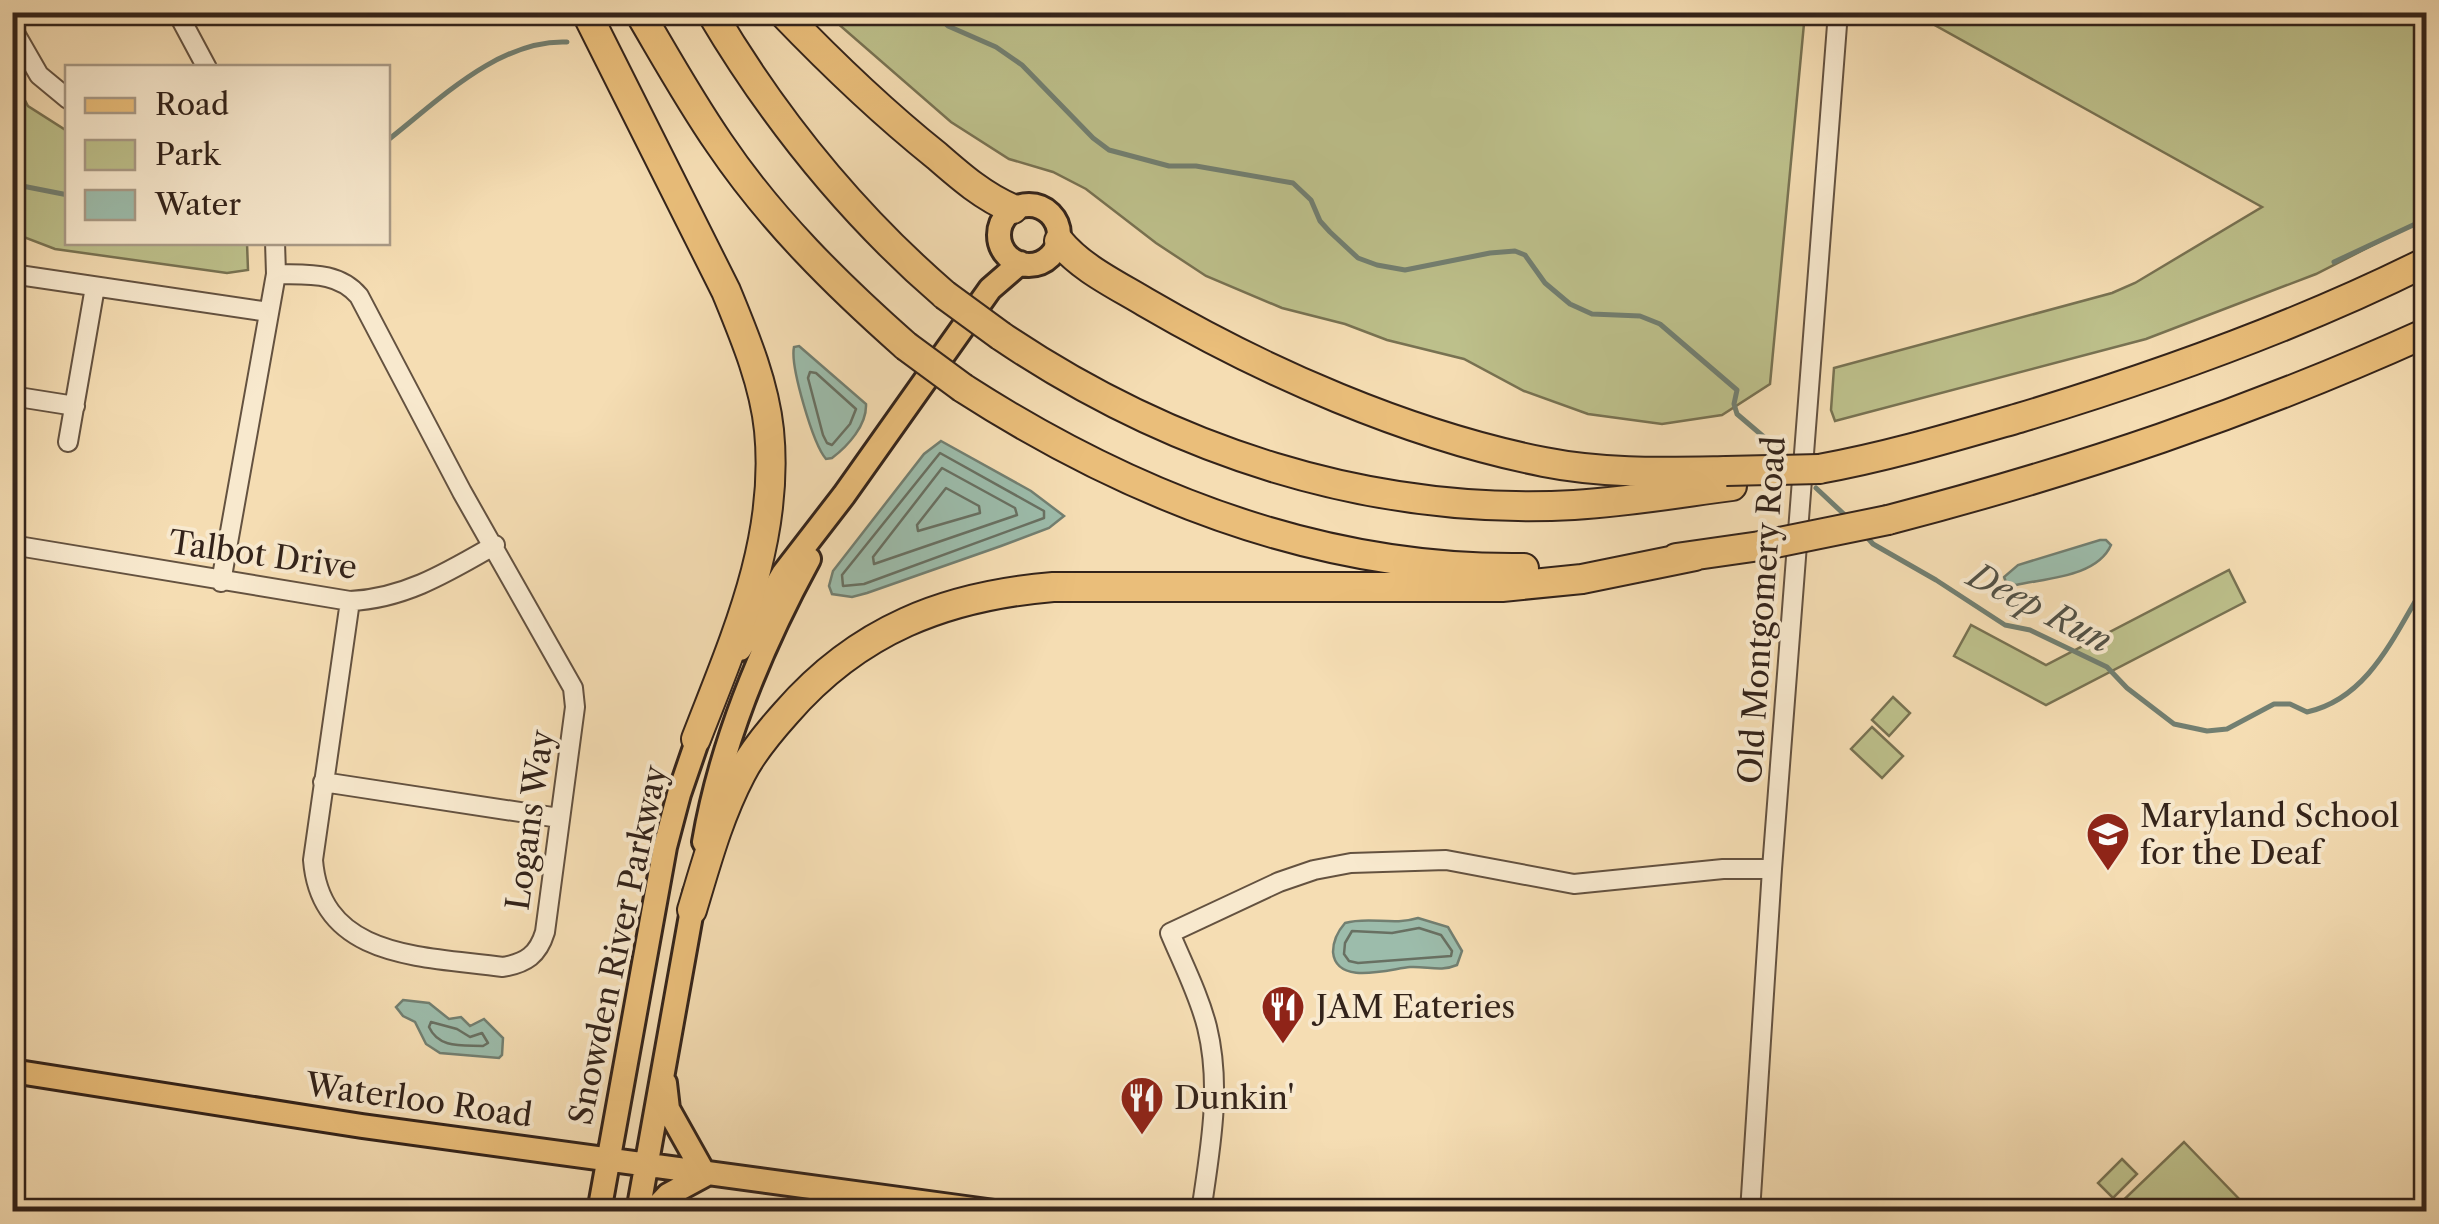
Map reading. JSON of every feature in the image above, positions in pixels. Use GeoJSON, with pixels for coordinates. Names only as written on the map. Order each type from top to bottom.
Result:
{"type":"FeatureCollection","features":[{"type":"Feature","properties":{"kind":"highway"},"geometry":{"type":"LineString","coordinates":[[586,12],[726,292],[745,338],[768,427],[768,524],[759,568],[696,739]]}},
{"type":"Feature","properties":{"kind":"highway"},"geometry":{"type":"LineString","coordinates":[[638,12],[720,146],[829,275],[906,346],[962,388],[1079,458],[1204,513],[1350,552],[1500,569],[1579,568],[1695,556]]}},
{"type":"Feature","properties":{"kind":"highway"},"geometry":{"type":"LineString","coordinates":[[710,12],[773,112],[818,170],[885,242],[945,295],[1000,336],[1056,373],[1166,430],[1229,455],[1362,490],[1466,503],[1573,505],[1729,478],[1830,467],[2094,395],[2248,340],[2426,262]]}},
{"type":"Feature","properties":{"kind":"highway"},"geometry":{"type":"LineString","coordinates":[[782,12],[922,145],[982,194],[1014,209]]}},
{"type":"Feature","properties":{"kind":"highway"},"geometry":{"type":"LineString","coordinates":[[1059,241],[1080,262],[1124,290],[1258,362],[1412,424],[1544,462],[1603,471],[1729,478]]}},
{"type":"Feature","properties":{"kind":"highway"},"geometry":{"type":"LineString","coordinates":[[692,910],[722,814],[743,770],[772,730],[838,662],[874,637],[917,616],[999,592],[1053,588],[1502,587],[1582,579],[1760,546],[1888,520],[2009,489],[2122,454],[2258,406],[2426,333]]}},
{"type":"Feature","properties":{"kind":"main road"},"geometry":{"type":"LineString","coordinates":[[1014,209],[1023,205],[1042,207],[1056,221],[1059,241]]}},
{"type":"Feature","properties":{"kind":"main road","name":"Snowden River Parkway"},"geometry":{"type":"LineString","coordinates":[[990,289],[1002,247],[1001,224],[1014,209]]}},
{"type":"Feature","properties":{"kind":"main road","name":"Snowden River Parkway"},"geometry":{"type":"LineString","coordinates":[[598,1212],[662,864],[696,739],[743,643],[783,574],[990,289],[1020,264],[1040,263],[1059,241]]}},
{"type":"Feature","properties":{"kind":"main road"},"geometry":{"type":"LineString","coordinates":[[1002,247],[1020,264]]}},
{"type":"Feature","properties":{"kind":"main road","name":"Snowden River Parkway"},"geometry":{"type":"LineString","coordinates":[[638,1212],[709,809],[732,730],[782,612],[844,495]]}},
{"type":"Feature","properties":{"kind":"main road"},"geometry":{"type":"LineString","coordinates":[[652,1212],[668,1196],[705,1174],[668,1108],[663,1066]]}},
{"type":"Feature","properties":{"kind":"main road","name":"Waterloo Road"},"geometry":{"type":"LineString","coordinates":[[12,1071],[362,1126],[995,1212]]}},
{"type":"Feature","properties":{"kind":"street"},"geometry":{"type":"LineString","coordinates":[[177,12],[204,65]]}},
{"type":"Feature","properties":{"kind":"street","name":"Old Montgomery Road"},"geometry":{"type":"LineString","coordinates":[[1750,1212],[1772,869],[1838,12]]}},
{"type":"Feature","properties":{"kind":"street"},"geometry":{"type":"LineString","coordinates":[[12,28],[39,75],[65,97]]}},
{"type":"Feature","properties":{"kind":"street"},"geometry":{"type":"LineString","coordinates":[[220,582],[270,312],[276,274],[275,245]]}},
{"type":"Feature","properties":{"kind":"street"},"geometry":{"type":"LineString","coordinates":[[12,274],[270,312]]}},
{"type":"Feature","properties":{"kind":"street","name":"Logans Way"},"geometry":{"type":"LineString","coordinates":[[276,274],[331,277],[349,284],[359,296],[462,492],[573,688],[575,707],[545,932],[540,948],[520,964],[503,967],[390,951],[362,941],[325,906],[314,882],[313,860],[350,601]]}},
{"type":"Feature","properties":{"kind":"street"},"geometry":{"type":"LineString","coordinates":[[68,442],[95,287]]}},
{"type":"Feature","properties":{"kind":"street"},"geometry":{"type":"LineString","coordinates":[[12,396],[75,406]]}},
{"type":"Feature","properties":{"kind":"street","name":"Talbot Drive"},"geometry":{"type":"LineString","coordinates":[[12,546],[350,601],[378,600],[398,594],[436,578],[494,545]]}},
{"type":"Feature","properties":{"kind":"street"},"geometry":{"type":"LineString","coordinates":[[324,782],[559,818]]}},
{"type":"Feature","properties":{"kind":"street"},"geometry":{"type":"LineString","coordinates":[[1201,1212],[1215,1094],[1211,1056],[1199,1004],[1170,933],[1278,882],[1351,863],[1446,860],[1574,884],[1723,869],[1772,869]]}},
{"type":"Feature","properties":{"kind":"green space"},"geometry":{"type":"Polygon","coordinates":[[[831,13],[1805,13],[1770,384],[1722,415],[1662,424],[1588,414],[1524,391],[1464,359],[1282,308],[1206,276],[1086,189],[1053,172],[1009,159],[951,122],[836,22],[831,13]]]}},
{"type":"Feature","properties":{"kind":"green space"},"geometry":{"type":"Polygon","coordinates":[[[1913,13],[2426,13],[2426,218],[2316,274],[2146,339],[1835,421],[1831,410],[1834,368],[2112,293],[2262,207],[1913,13]]]}},
{"type":"Feature","properties":{"kind":"green space"},"geometry":{"type":"Polygon","coordinates":[[[13,78],[28,106],[65,130],[65,245],[247,245],[248,270],[227,273],[55,249],[13,233],[13,78]]]}},
{"type":"Feature","properties":{"kind":"green space"},"geometry":{"type":"Polygon","coordinates":[[[2229,570],[2245,602],[2046,705],[1954,656],[1971,625],[2046,665],[2229,570]]]}},
{"type":"Feature","properties":{"kind":"green space"},"geometry":{"type":"Polygon","coordinates":[[[1893,697],[1910,713],[1889,736],[1872,720],[1893,697]]]}},
{"type":"Feature","properties":{"kind":"green space"},"geometry":{"type":"Polygon","coordinates":[[[1872,727],[1903,756],[1882,778],[1851,749],[1872,727]]]}},
{"type":"Feature","properties":{"kind":"green space"},"geometry":{"type":"Polygon","coordinates":[[[2184,1142],[2243,1203],[2235,1211],[2112,1211],[2184,1142]]]}},
{"type":"Feature","properties":{"kind":"green space"},"geometry":{"type":"Polygon","coordinates":[[[2122,1159],[2137,1174],[2113,1198],[2098,1183],[2122,1159]]]}},
{"type":"Feature","properties":{"kind":"water"},"geometry":{"type":"Polygon","coordinates":[[[799,346],[866,404],[855,434],[832,458],[826,459],[821,451],[804,404],[795,370],[794,347],[799,346]]]}},
{"type":"Feature","properties":{"kind":"water"},"geometry":{"type":"Polygon","coordinates":[[[941,441],[1031,491],[1064,516],[1049,528],[867,593],[852,597],[832,594],[829,586],[833,571],[924,454],[941,441]]]}},
{"type":"Feature","properties":{"kind":"water"},"geometry":{"type":"Polygon","coordinates":[[[2100,540],[2111,545],[2104,556],[2083,570],[2016,585],[2006,582],[2004,577],[2018,565],[2100,540]]]}},
{"type":"Feature","properties":{"kind":"water"},"geometry":{"type":"Polygon","coordinates":[[[1418,918],[1448,927],[1462,951],[1457,965],[1365,973],[1343,969],[1336,962],[1334,944],[1345,923],[1418,918]]]}},
{"type":"Feature","properties":{"kind":"water"},"geometry":{"type":"Polygon","coordinates":[[[403,1000],[429,1003],[449,1019],[461,1017],[470,1026],[484,1019],[503,1038],[502,1055],[499,1058],[440,1053],[426,1044],[415,1022],[396,1007],[403,1000]]]}},
{"type":"Feature","properties":{"kind":"waterway"},"geometry":{"type":"LineString","coordinates":[[873,12],[876,18],[886,21],[912,12]]}},
{"type":"Feature","properties":{"kind":"waterway","name":"Deep Run"},"geometry":{"type":"LineString","coordinates":[[933,12],[948,26],[996,47],[1022,65],[1109,150],[1169,166],[1196,166],[1293,183],[1311,200],[1320,221],[1358,258],[1405,270],[1515,251],[1525,255],[1545,283],[1570,304],[1592,314],[1640,316],[1660,324],[1737,390],[1737,414],[1784,454]]}},
{"type":"Feature","properties":{"kind":"waterway"},"geometry":{"type":"LineString","coordinates":[[390,138],[494,61],[542,44],[567,42]]}},
{"type":"Feature","properties":{"kind":"waterway"},"geometry":{"type":"LineString","coordinates":[[12,184],[65,194]]}},
{"type":"Feature","properties":{"kind":"waterway"},"geometry":{"type":"LineString","coordinates":[[2334,262],[2426,219]]}},
{"type":"Feature","properties":{"kind":"waterway","name":"Deep Run"},"geometry":{"type":"LineString","coordinates":[[1816,488],[1847,517]]}},
{"type":"Feature","properties":{"kind":"waterway","name":"Deep Run"},"geometry":{"type":"LineString","coordinates":[[1865,535],[1873,544],[2005,625],[2030,630],[2107,667],[2127,688],[2174,724],[2207,731],[2227,729],[2274,704],[2290,704],[2307,712],[2348,693],[2378,661],[2426,583]]}},
{"type":"Feature","properties":{"kind":"place","name":"Maryland School for the Deaf"},"geometry":{"type":"Point","coordinates":[2108,872]}},
{"type":"Feature","properties":{"kind":"place","name":"JAM Eateries"},"geometry":{"type":"Point","coordinates":[1283,1045]}},
{"type":"Feature","properties":{"kind":"place","name":"Dunkin'"},"geometry":{"type":"Point","coordinates":[1142,1136]}}]}
